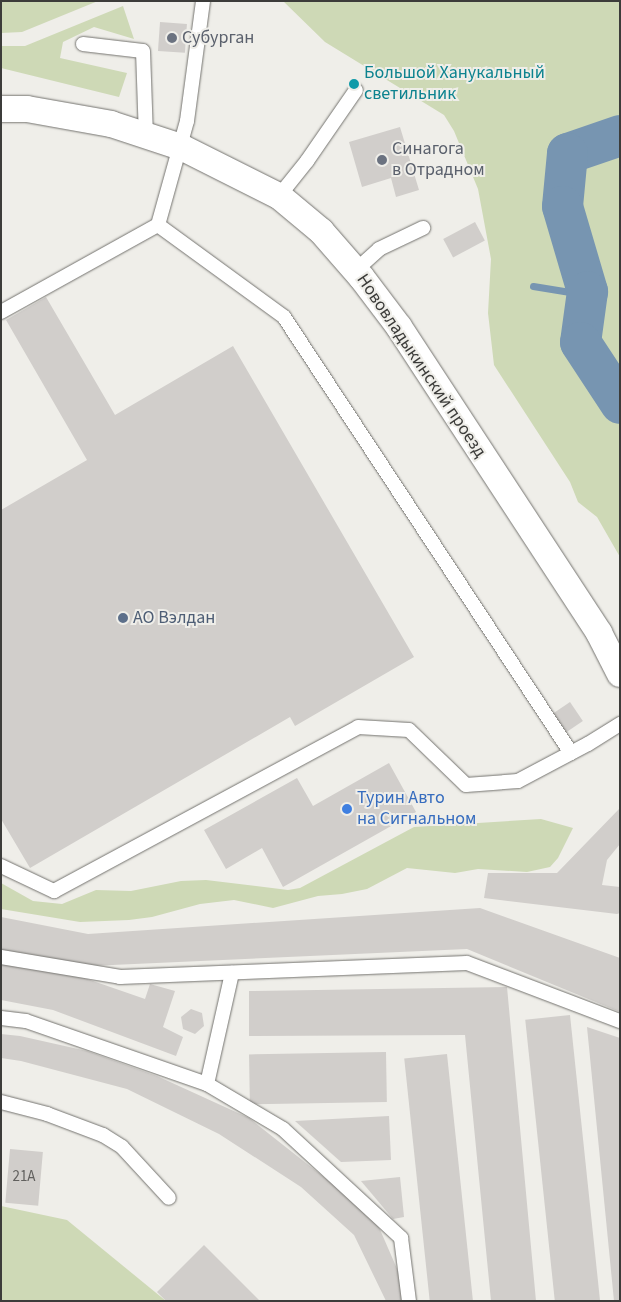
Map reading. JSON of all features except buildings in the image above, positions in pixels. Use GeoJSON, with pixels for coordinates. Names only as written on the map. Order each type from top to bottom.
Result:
{"type":"FeatureCollection","features":[{"type":"Feature","properties":{"kind":"street","name":"Нововладыкинский проезд"},"geometry":{"type":"LineString","coordinates":[[1,109],[27,109],[111,124],[181,148],[280,196],[321,231],[356,270],[399,327],[599,633],[620,674]]}},
{"type":"Feature","properties":{"kind":"lane"},"geometry":{"type":"LineString","coordinates":[[1,312],[158,225],[187,121],[203,1]]}},
{"type":"Feature","properties":{"kind":"lane"},"geometry":{"type":"LineString","coordinates":[[83,44],[144,51],[146,136]]}},
{"type":"Feature","properties":{"kind":"lane"},"geometry":{"type":"LineString","coordinates":[[280,196],[307,161],[356,90]]}},
{"type":"Feature","properties":{"kind":"lane"},"geometry":{"type":"LineString","coordinates":[[158,225],[284,317],[571,753]]}},
{"type":"Feature","properties":{"kind":"lane"},"geometry":{"type":"LineString","coordinates":[[356,270],[380,250],[423,228]]}},
{"type":"Feature","properties":{"kind":"lane"},"geometry":{"type":"LineString","coordinates":[[1,866],[54,891],[358,727],[410,730],[466,785],[518,781],[620,724]]}},
{"type":"Feature","properties":{"kind":"lane"},"geometry":{"type":"LineString","coordinates":[[1,957],[120,977],[467,963],[620,1022]]}},
{"type":"Feature","properties":{"kind":"lane"},"geometry":{"type":"LineString","coordinates":[[207,1084],[232,973]]}},
{"type":"Feature","properties":{"kind":"lane"},"geometry":{"type":"LineString","coordinates":[[1,1018],[26,1021],[207,1084],[283,1128],[401,1238],[409,1301]]}},
{"type":"Feature","properties":{"kind":"lane"},"geometry":{"type":"LineString","coordinates":[[1,1102],[47,1114],[102,1135],[122,1147],[169,1198]]}},
{"type":"Feature","properties":{"kind":"green space"},"geometry":{"type":"Polygon","coordinates":[[[1,1],[98,1],[22,32],[1,33],[1,1]]]}},
{"type":"Feature","properties":{"kind":"green space"},"geometry":{"type":"Polygon","coordinates":[[[283,1],[620,1],[620,557],[597,517],[578,502],[570,482],[494,365],[488,313],[491,259],[478,189],[454,131],[444,115],[325,42],[283,1]]]}},
{"type":"Feature","properties":{"kind":"green space"},"geometry":{"type":"Polygon","coordinates":[[[123,6],[134,39],[94,27],[63,42],[60,58],[127,73],[119,97],[1,68],[1,46],[25,46],[123,6]]]}},
{"type":"Feature","properties":{"kind":"green space"},"geometry":{"type":"Polygon","coordinates":[[[541,819],[573,828],[558,858],[550,867],[527,872],[478,869],[455,873],[407,868],[367,889],[318,896],[273,908],[234,900],[200,904],[152,917],[129,920],[80,922],[1,909],[1,883],[33,901],[62,904],[96,890],[131,891],[181,881],[206,880],[288,890],[300,888],[414,827],[541,819]]]}},
{"type":"Feature","properties":{"kind":"green space"},"geometry":{"type":"Polygon","coordinates":[[[1,1206],[67,1220],[166,1301],[1,1301],[1,1206]]]}},
{"type":"Feature","properties":{"kind":"waterway"},"geometry":{"type":"LineString","coordinates":[[620,135],[567,153],[562,206],[587,291],[580,342],[620,403]]}},
{"type":"Feature","properties":{"kind":"waterway"},"geometry":{"type":"LineString","coordinates":[[533,286],[588,295]]}},
{"type":"Feature","properties":{"kind":"place","name":"Субурган"},"geometry":{"type":"Point","coordinates":[172,38]}},
{"type":"Feature","properties":{"kind":"place","name":"Большой Ханукальный светильник"},"geometry":{"type":"Point","coordinates":[354,84]}},
{"type":"Feature","properties":{"kind":"place","name":"Синагога в Отрадном"},"geometry":{"type":"Point","coordinates":[382,160]}},
{"type":"Feature","properties":{"kind":"place","name":"АО Вэлдан"},"geometry":{"type":"Point","coordinates":[123,618]}},
{"type":"Feature","properties":{"kind":"place","name":"Турин Авто на Сигнальном"},"geometry":{"type":"Point","coordinates":[347,809]}}]}
